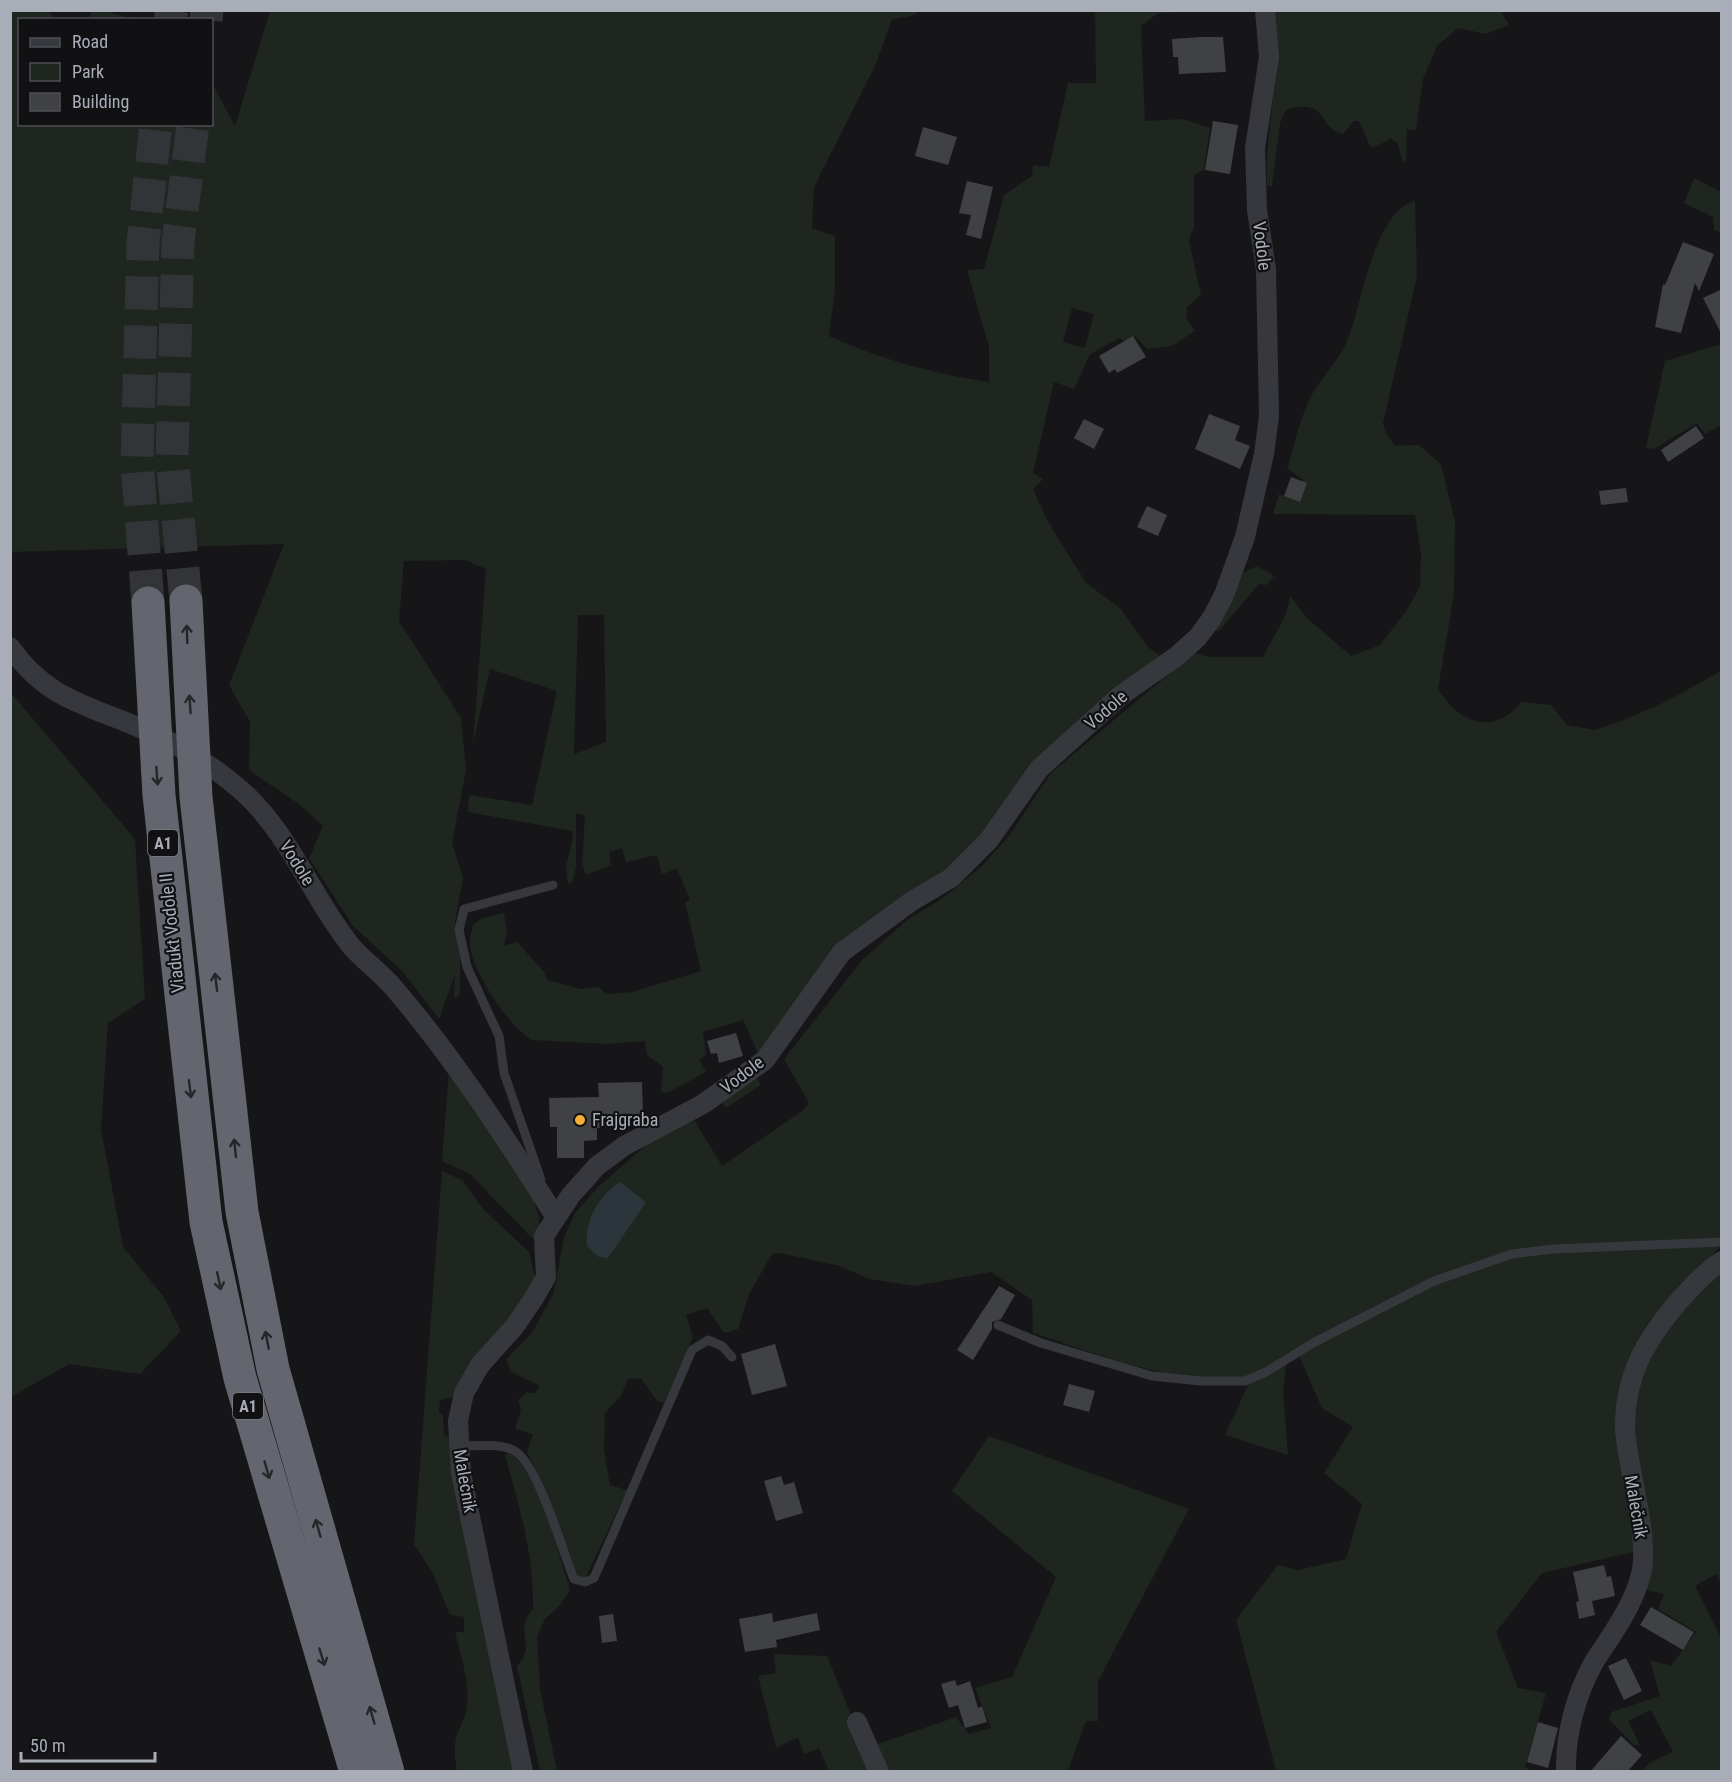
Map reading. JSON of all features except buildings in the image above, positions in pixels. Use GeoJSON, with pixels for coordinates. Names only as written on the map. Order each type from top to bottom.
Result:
{"type":"FeatureCollection","features":[{"type":"Feature","properties":{"kind":"highway","name":"Viadukt Vodole II"},"geometry":{"type":"LineString","coordinates":[[186,601],[195,797],[242,1212],[273,1369],[388,1772]]}},
{"type":"Feature","properties":{"kind":"highway","name":"Viadukt Vodole II"},"geometry":{"type":"LineString","coordinates":[[148,603],[149,655],[159,795],[183,1030],[206,1222],[240,1378],[356,1772]]}},
{"type":"Feature","properties":{"kind":"street","name":"Vodole"},"geometry":{"type":"LineString","coordinates":[[10,647],[26,670],[43,685],[63,697],[174,744],[242,791],[261,811],[296,857],[321,904],[352,947],[392,986],[470,1085],[555,1216],[597,1166],[624,1146],[703,1104],[765,1060],[842,952],[912,901],[951,878],[989,840],[1039,769],[1120,696],[1177,656],[1198,637],[1212,618],[1224,595],[1245,537],[1264,454],[1269,416],[1266,269],[1257,210],[1255,148],[1269,57],[1265,10]]}},
{"type":"Feature","properties":{"kind":"street","name":"Malečnik"},"geometry":{"type":"LineString","coordinates":[[523,1772],[458,1446],[458,1421],[465,1393],[480,1365],[515,1326],[546,1277],[544,1236],[555,1216]]}},
{"type":"Feature","properties":{"kind":"street","name":"Malečnik"},"geometry":{"type":"LineString","coordinates":[[1566,1772],[1571,1729],[1582,1689],[1593,1664],[1628,1608],[1643,1562],[1625,1430],[1624,1412],[1630,1378],[1636,1361],[1655,1330],[1699,1279],[1722,1261]]}},
{"type":"Feature","properties":{"kind":"street"},"geometry":{"type":"LineString","coordinates":[[857,1722],[879,1772]]}},
{"type":"Feature","properties":{"kind":"lane"},"geometry":{"type":"LineString","coordinates":[[553,885],[464,909],[459,930],[467,967],[499,1036],[504,1073],[519,1121],[555,1216]]}},
{"type":"Feature","properties":{"kind":"lane"},"geometry":{"type":"LineString","coordinates":[[998,1325],[1041,1343],[1152,1376],[1200,1381],[1245,1381],[1266,1372],[1313,1343],[1434,1281],[1512,1254],[1554,1249],[1722,1242]]}},
{"type":"Feature","properties":{"kind":"lane"},"geometry":{"type":"LineString","coordinates":[[458,1446],[500,1446],[516,1450],[537,1479],[574,1579],[585,1582],[594,1578],[692,1350],[708,1340],[722,1346],[732,1356]]}},
{"type":"Feature","properties":{"kind":"green space"},"geometry":{"type":"Polygon","coordinates":[[[93,10],[130,18],[89,18],[93,10]]]}},
{"type":"Feature","properties":{"kind":"green space"},"geometry":{"type":"Polygon","coordinates":[[[10,11],[48,11],[55,18],[18,18],[18,126],[213,126],[213,85],[235,126],[270,11],[917,11],[915,15],[892,20],[875,66],[814,187],[812,228],[835,236],[835,289],[829,336],[907,365],[989,382],[989,347],[967,270],[984,269],[1004,195],[1032,176],[1033,165],[1049,167],[1068,83],[1096,83],[1095,11],[1217,11],[1158,13],[1141,26],[1145,121],[1183,119],[1210,128],[1204,170],[1194,175],[1194,227],[1189,240],[1201,295],[1187,307],[1186,318],[1195,331],[1172,346],[1147,349],[1135,336],[1124,342],[1120,338],[1090,354],[1074,389],[1054,382],[1033,473],[1043,479],[1033,489],[1047,520],[1086,583],[1120,608],[1148,647],[1162,657],[977,845],[859,940],[760,1057],[743,1020],[703,1032],[706,1055],[699,1060],[706,1072],[667,1093],[661,1092],[663,1067],[647,1055],[645,1041],[606,1044],[532,1040],[513,1023],[484,983],[472,955],[470,937],[473,925],[482,918],[504,913],[507,931],[504,946],[517,942],[544,972],[547,980],[581,989],[599,987],[606,994],[632,992],[701,971],[685,902],[690,900],[677,869],[662,874],[657,855],[626,862],[622,848],[609,852],[611,865],[586,875],[582,863],[585,815],[576,813],[576,868],[572,883],[568,884],[566,867],[573,837],[572,831],[468,812],[469,795],[532,805],[557,691],[490,669],[473,744],[486,569],[465,560],[404,561],[399,621],[461,718],[466,770],[452,843],[463,878],[455,922],[458,949],[460,918],[460,995],[454,999],[455,974],[439,1019],[402,971],[353,926],[309,858],[323,826],[300,805],[249,770],[250,722],[229,685],[284,544],[11,552],[10,11]],[[1072,308],[1063,342],[1085,348],[1094,314],[1072,308]],[[578,615],[574,754],[606,742],[604,615],[578,615]]]}},
{"type":"Feature","properties":{"kind":"green space"},"geometry":{"type":"Polygon","coordinates":[[[1274,11],[1501,11],[1509,25],[1486,34],[1458,28],[1437,46],[1423,79],[1416,130],[1407,129],[1406,162],[1402,160],[1398,144],[1391,138],[1376,147],[1370,146],[1359,121],[1354,121],[1343,134],[1329,125],[1316,110],[1300,107],[1286,110],[1280,123],[1272,186],[1267,186],[1268,142],[1277,55],[1274,11]]]}},
{"type":"Feature","properties":{"kind":"green space"},"geometry":{"type":"Polygon","coordinates":[[[1694,178],[1721,192],[1721,233],[1714,230],[1713,217],[1684,203],[1694,178]]]}},
{"type":"Feature","properties":{"kind":"green space"},"geometry":{"type":"Polygon","coordinates":[[[1415,201],[1417,276],[1383,423],[1386,433],[1395,446],[1419,445],[1441,464],[1455,522],[1454,594],[1438,689],[1456,710],[1477,721],[1499,720],[1521,702],[1551,705],[1567,725],[1595,730],[1667,701],[1721,671],[1721,1245],[1627,1367],[1638,1551],[1542,1573],[1496,1632],[1518,1688],[1546,1693],[1525,1767],[1533,1771],[1276,1771],[1236,1620],[1278,1565],[1298,1570],[1346,1559],[1362,1504],[1324,1473],[1353,1427],[1322,1408],[1299,1356],[1254,1375],[1221,1378],[1193,1377],[1139,1367],[1033,1333],[1032,1300],[991,1272],[915,1286],[869,1279],[840,1266],[780,1253],[772,1254],[749,1294],[738,1329],[724,1333],[707,1308],[686,1315],[693,1337],[664,1403],[657,1401],[641,1378],[628,1379],[621,1396],[605,1413],[604,1449],[610,1485],[627,1490],[585,1579],[577,1578],[542,1482],[527,1452],[533,1434],[515,1429],[521,1410],[518,1400],[526,1393],[535,1393],[540,1386],[511,1372],[506,1360],[533,1331],[554,1292],[564,1237],[575,1213],[598,1187],[654,1138],[693,1118],[722,1166],[802,1111],[809,1103],[784,1059],[863,959],[907,920],[943,898],[981,867],[1009,836],[1051,773],[1194,653],[1210,657],[1263,657],[1283,620],[1290,596],[1308,619],[1351,656],[1380,645],[1407,610],[1420,586],[1421,554],[1415,515],[1273,514],[1279,494],[1298,500],[1303,480],[1287,468],[1305,409],[1314,391],[1347,341],[1370,263],[1388,223],[1400,209],[1415,201]]]}},
{"type":"Feature","properties":{"kind":"green space"},"geometry":{"type":"Polygon","coordinates":[[[1721,344],[1721,425],[1705,434],[1697,423],[1654,449],[1646,448],[1665,361],[1721,344]]]}},
{"type":"Feature","properties":{"kind":"green space"},"geometry":{"type":"Polygon","coordinates":[[[1257,566],[1274,576],[1267,585],[1259,584],[1219,631],[1211,631],[1243,573],[1257,566]]]}},
{"type":"Feature","properties":{"kind":"green space"},"geometry":{"type":"Polygon","coordinates":[[[11,693],[135,839],[145,999],[108,1023],[101,1129],[123,1247],[164,1297],[181,1331],[140,1374],[69,1364],[11,1397],[11,693]]]}},
{"type":"Feature","properties":{"kind":"green space"},"geometry":{"type":"Polygon","coordinates":[[[449,1070],[531,1189],[539,1218],[540,1241],[534,1240],[470,1174],[442,1161],[449,1070]]]}},
{"type":"Feature","properties":{"kind":"green space"},"geometry":{"type":"Polygon","coordinates":[[[757,1078],[761,1085],[726,1108],[721,1100],[757,1078]]]}},
{"type":"Feature","properties":{"kind":"green space"},"geometry":{"type":"Polygon","coordinates":[[[442,1171],[462,1180],[483,1209],[529,1252],[535,1277],[531,1296],[456,1396],[440,1400],[439,1412],[443,1415],[444,1435],[452,1440],[519,1771],[457,1771],[455,1744],[466,1712],[467,1692],[465,1671],[455,1632],[464,1632],[464,1617],[450,1615],[433,1574],[414,1544],[442,1171]]]}},
{"type":"Feature","properties":{"kind":"green space"},"geometry":{"type":"Polygon","coordinates":[[[1721,1271],[1721,1583],[1716,1574],[1695,1586],[1721,1637],[1721,1771],[1642,1771],[1649,1763],[1673,1752],[1651,1710],[1628,1721],[1640,1745],[1634,1745],[1609,1719],[1612,1712],[1660,1696],[1650,1660],[1671,1666],[1696,1632],[1658,1609],[1664,1594],[1646,1590],[1631,1451],[1632,1399],[1659,1333],[1721,1271]]]}},
{"type":"Feature","properties":{"kind":"green space"},"geometry":{"type":"Polygon","coordinates":[[[1286,1365],[1283,1392],[1288,1455],[1225,1435],[1249,1383],[1286,1365]]]}},
{"type":"Feature","properties":{"kind":"green space"},"geometry":{"type":"Polygon","coordinates":[[[989,1436],[1189,1509],[1098,1681],[1098,1721],[1086,1721],[1068,1771],[884,1771],[872,1746],[956,1717],[969,1734],[991,1728],[975,1688],[1012,1677],[1056,1577],[952,1491],[989,1436]]]}},
{"type":"Feature","properties":{"kind":"green space"},"geometry":{"type":"Polygon","coordinates":[[[505,1454],[513,1454],[534,1484],[542,1501],[570,1590],[559,1606],[545,1619],[537,1636],[540,1689],[557,1771],[540,1771],[517,1666],[525,1651],[524,1631],[527,1617],[533,1609],[533,1588],[525,1530],[505,1454]]]}},
{"type":"Feature","properties":{"kind":"green space"},"geometry":{"type":"Polygon","coordinates":[[[774,1654],[827,1656],[874,1771],[829,1771],[819,1748],[804,1754],[798,1737],[776,1748],[758,1676],[776,1673],[774,1654]]]}},
{"type":"Feature","properties":{"kind":"shaded area"},"geometry":{"type":"Polygon","coordinates":[[[620,1182],[646,1202],[608,1258],[599,1257],[587,1246],[588,1227],[594,1210],[606,1194],[620,1182]]]}},
{"type":"Feature","properties":{"kind":"tunnel"},"geometry":{"type":"LineString","coordinates":[[170,18],[172,10]]}},
{"type":"Feature","properties":{"kind":"tunnel"},"geometry":{"type":"LineString","coordinates":[[206,18],[207,10]]}},
{"type":"Feature","properties":{"kind":"tunnel"},"geometry":{"type":"LineString","coordinates":[[148,603],[137,463],[143,243],[156,126]]}},
{"type":"Feature","properties":{"kind":"tunnel"},"geometry":{"type":"LineString","coordinates":[[186,601],[172,456],[178,242],[193,126]]}},
{"type":"Feature","properties":{"kind":"place","name":"Frajgraba"},"geometry":{"type":"Point","coordinates":[580,1120]}}]}
